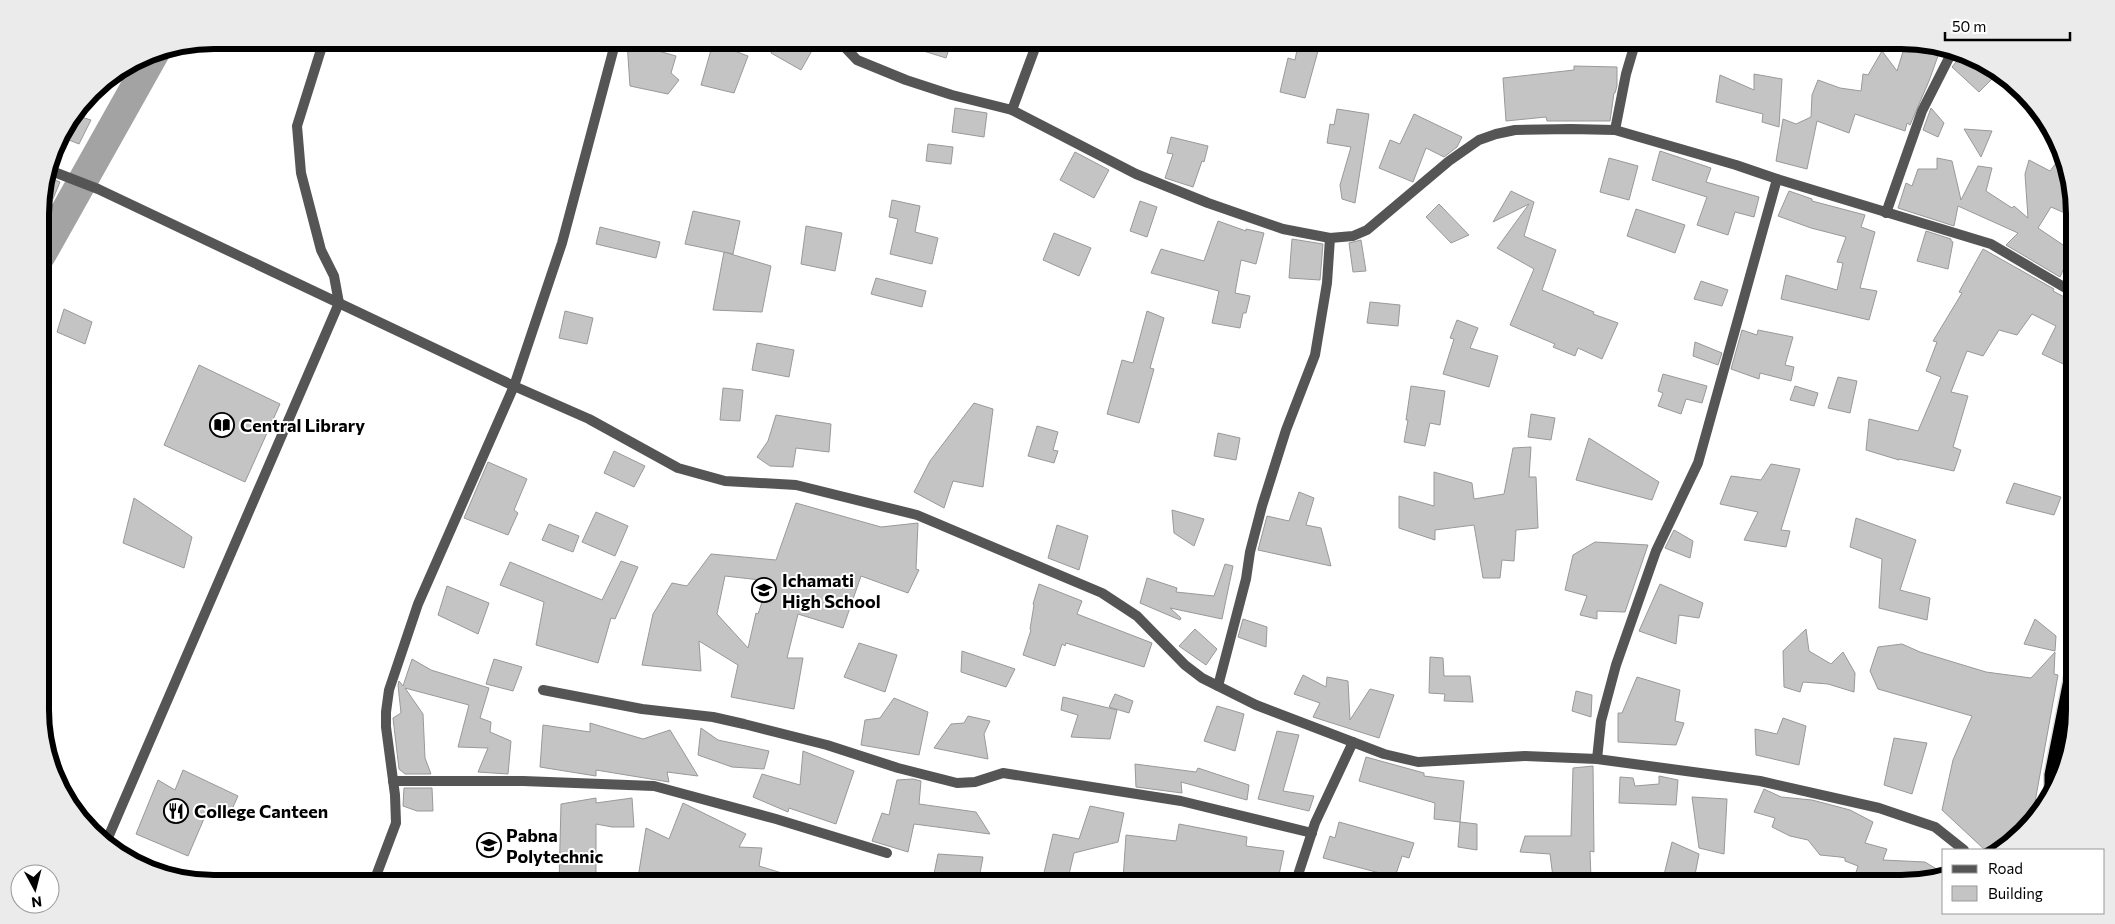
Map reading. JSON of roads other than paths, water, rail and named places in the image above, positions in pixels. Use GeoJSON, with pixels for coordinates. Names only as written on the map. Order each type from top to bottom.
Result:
{"type":"FeatureCollection","features":[{"type":"Feature","properties":{"kind":"highway"},"geometry":{"type":"LineString","coordinates":[[2052,777],[2066,705]]}},
{"type":"Feature","properties":{"kind":"street"},"geometry":{"type":"LineString","coordinates":[[108,837],[339,303],[334,276],[321,250],[301,174],[297,126],[321,49]]}},
{"type":"Feature","properties":{"kind":"street"},"geometry":{"type":"LineString","coordinates":[[376,875],[396,823],[386,712],[389,690],[400,652],[418,604],[514,386],[562,244],[614,49]]}},
{"type":"Feature","properties":{"kind":"street"},"geometry":{"type":"LineString","coordinates":[[846,49],[852,56],[864,63],[952,95],[1012,110],[1136,174],[1208,203],[1283,229],[1330,238],[1353,236],[1367,230],[1449,161],[1479,140],[1496,134],[1515,130],[1571,128],[1615,130],[1736,165],[1991,244],[2066,288]]}},
{"type":"Feature","properties":{"kind":"street"},"geometry":{"type":"LineString","coordinates":[[1012,110],[1035,49]]}},
{"type":"Feature","properties":{"kind":"street"},"geometry":{"type":"LineString","coordinates":[[1615,130],[1626,74],[1633,49]]}},
{"type":"Feature","properties":{"kind":"street"},"geometry":{"type":"LineString","coordinates":[[1886,213],[1922,111],[1950,57]]}},
{"type":"Feature","properties":{"kind":"street"},"geometry":{"type":"LineString","coordinates":[[54,172],[98,188],[514,386],[589,419],[678,468],[725,480],[796,485],[917,515],[1102,593],[1137,616],[1185,665],[1202,678],[1256,705],[1353,742],[1404,760],[1418,762],[1525,756],[1597,759],[1760,781],[1879,808],[1935,827],[1963,849]]}},
{"type":"Feature","properties":{"kind":"street"},"geometry":{"type":"LineString","coordinates":[[1597,759],[1601,722],[1616,664],[1656,551],[1698,463],[1777,179]]}},
{"type":"Feature","properties":{"kind":"street"},"geometry":{"type":"LineString","coordinates":[[1218,686],[1246,579],[1250,552],[1262,506],[1286,430],[1315,356],[1327,283],[1330,238]]}},
{"type":"Feature","properties":{"kind":"street"},"geometry":{"type":"LineString","coordinates":[[543,690],[642,709],[714,717],[827,745],[898,768],[958,783],[974,782],[1003,773],[1182,801],[1312,833]]}},
{"type":"Feature","properties":{"kind":"street"},"geometry":{"type":"LineString","coordinates":[[1298,875],[1312,833],[1353,742]]}},
{"type":"Feature","properties":{"kind":"street"},"geometry":{"type":"LineString","coordinates":[[393,781],[523,781],[654,786],[776,819],[888,853]]}},
{"type":"Feature","properties":{"kind":"waterway"},"geometry":{"type":"LineString","coordinates":[[49,241],[150,62]]}},
{"type":"Feature","properties":{"kind":"place","name":"Central Library"},"geometry":{"type":"Point","coordinates":[222,425]}},
{"type":"Feature","properties":{"kind":"place","name":"Ichamati High School"},"geometry":{"type":"Point","coordinates":[764,590]}},
{"type":"Feature","properties":{"kind":"place","name":"College Canteen"},"geometry":{"type":"Point","coordinates":[176,811]}},
{"type":"Feature","properties":{"kind":"place","name":"Pabna Polytechnic"},"geometry":{"type":"Point","coordinates":[489,845]}}]}
